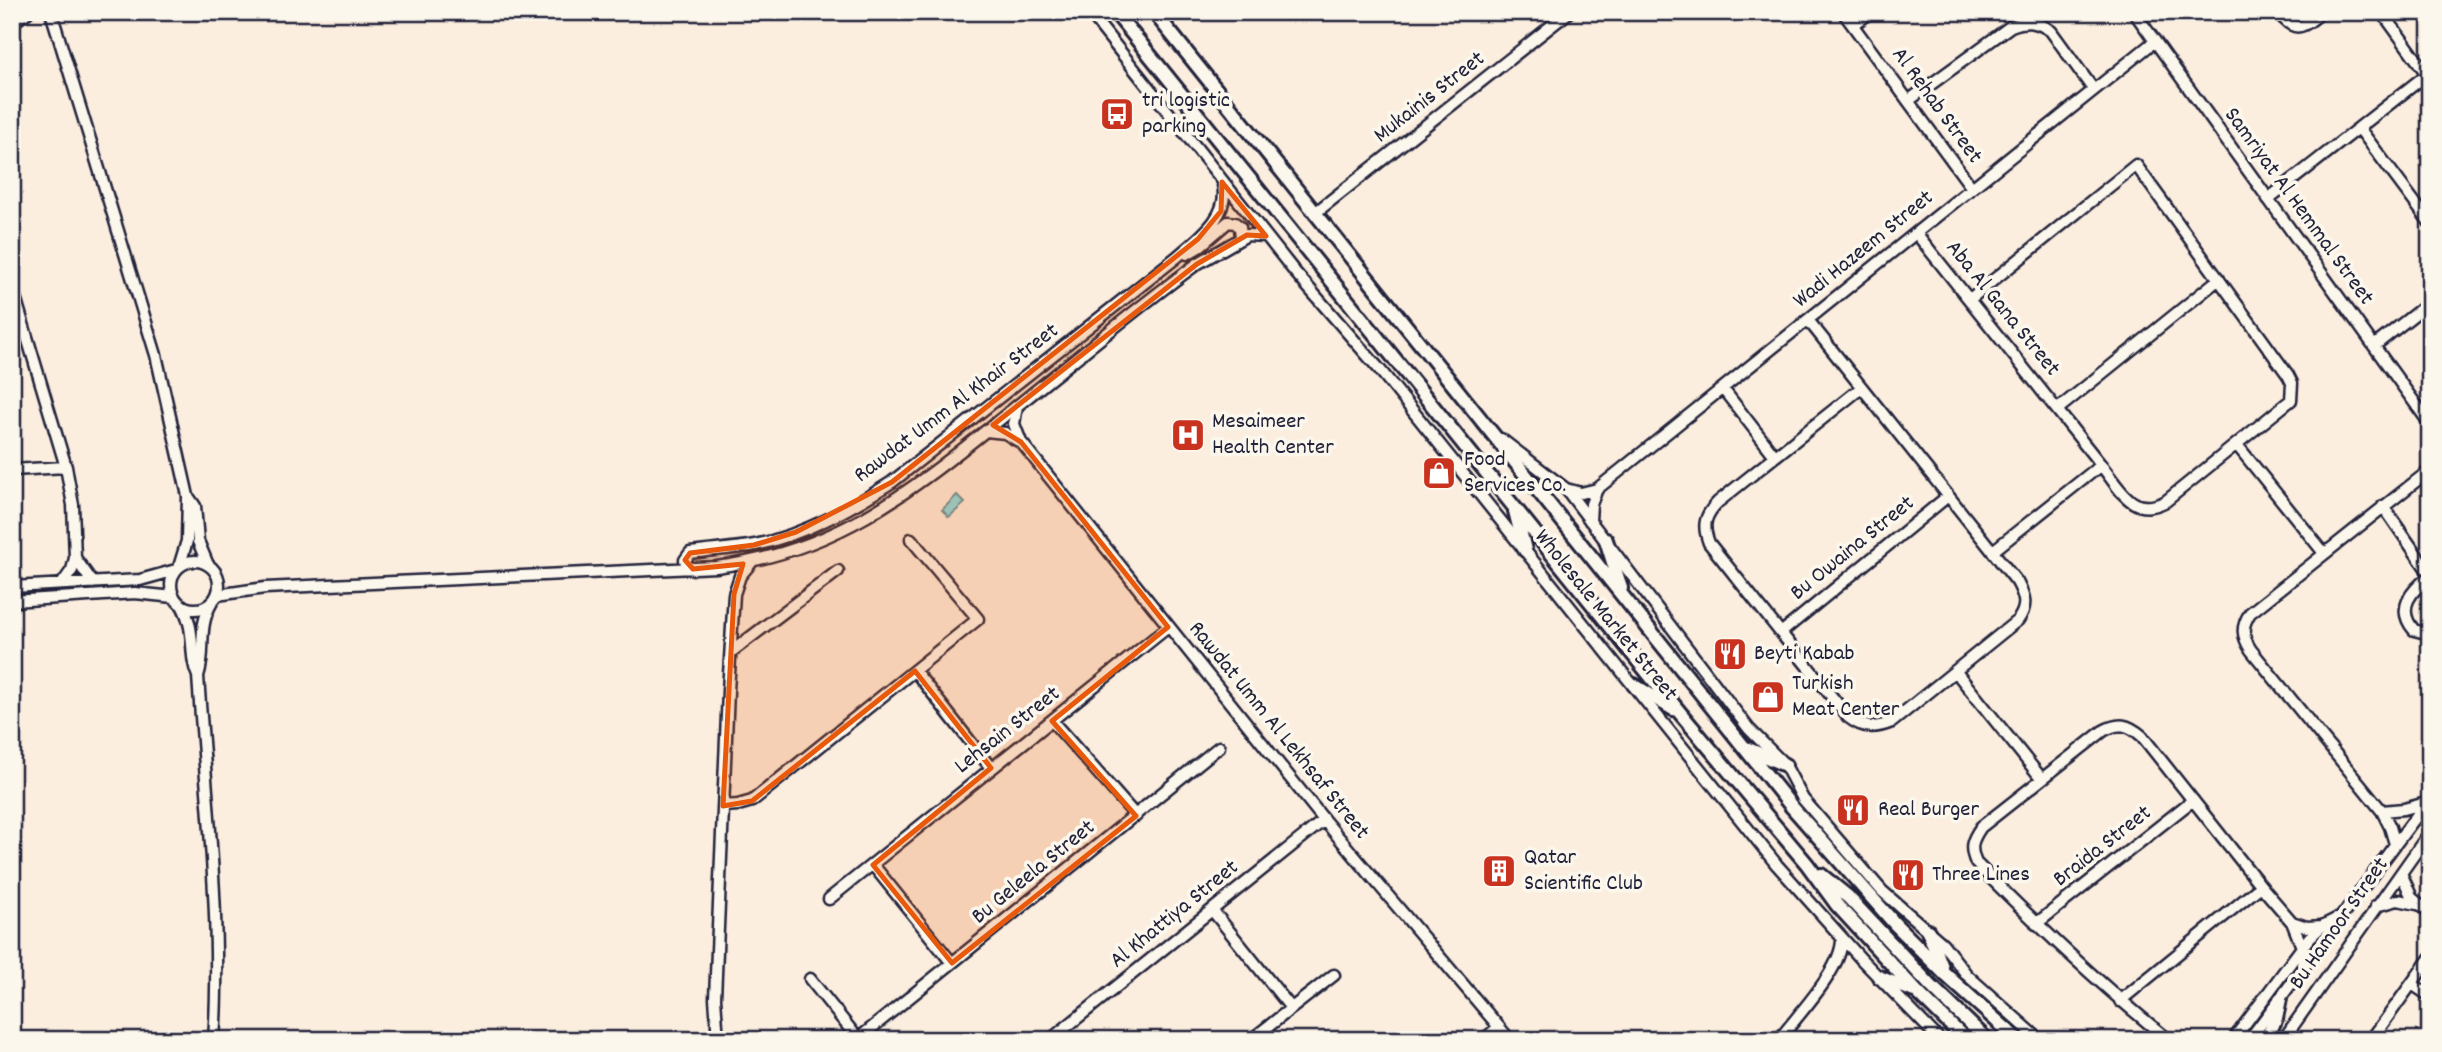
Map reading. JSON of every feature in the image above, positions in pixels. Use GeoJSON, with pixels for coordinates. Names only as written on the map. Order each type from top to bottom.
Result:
{"type":"FeatureCollection","features":[{"type":"Feature","properties":{"kind":"main road","name":"Wholesale Market Street"},"geometry":{"type":"LineString","coordinates":[[1115,12],[1681,714],[1807,864],[1837,905],[1918,993],[1966,1040]]}},
{"type":"Feature","properties":{"kind":"main road","name":"Wholesale Market Street"},"geometry":{"type":"LineString","coordinates":[[1154,12],[1493,432],[1742,747],[1895,924],[2018,1040]]}},
{"type":"Feature","properties":{"kind":"main road"},"geometry":{"type":"LineString","coordinates":[[1514,507],[1525,550]]}},
{"type":"Feature","properties":{"kind":"main road"},"geometry":{"type":"LineString","coordinates":[[1606,540],[1623,595]]}},
{"type":"Feature","properties":{"kind":"main road"},"geometry":{"type":"LineString","coordinates":[[1634,685],[1681,714]]}},
{"type":"Feature","properties":{"kind":"main road"},"geometry":{"type":"LineString","coordinates":[[1742,747],[1784,765]]}},
{"type":"Feature","properties":{"kind":"main road"},"geometry":{"type":"LineString","coordinates":[[1807,864],[1848,897],[1931,986],[1987,1040]]}},
{"type":"Feature","properties":{"kind":"main road"},"geometry":{"type":"LineString","coordinates":[[1928,931],[1945,974]]}},
{"type":"Feature","properties":{"kind":"main road"},"geometry":{"type":"LineString","coordinates":[[1879,977],[1918,993]]}},
{"type":"Feature","properties":{"kind":"main road"},"geometry":{"type":"LineString","coordinates":[[2266,1040],[2276,1018],[2280,999]]}},
{"type":"Feature","properties":{"kind":"street"},"geometry":{"type":"LineString","coordinates":[[12,23],[28,12]]}},
{"type":"Feature","properties":{"kind":"street"},"geometry":{"type":"LineString","coordinates":[[51,12],[156,355],[188,496],[187,541],[171,586],[192,631],[198,676],[214,910],[214,1040]]}},
{"type":"Feature","properties":{"kind":"street","name":"Wholesale Market Street"},"geometry":{"type":"LineString","coordinates":[[1089,12],[1266,236],[1380,370],[1777,865],[1842,939],[1940,1040]]}},
{"type":"Feature","properties":{"kind":"street","name":"Mukainis Street"},"geometry":{"type":"LineString","coordinates":[[1315,213],[1569,12]]}},
{"type":"Feature","properties":{"kind":"street","name":"Al Rehab Street"},"geometry":{"type":"LineString","coordinates":[[1843,12],[1972,188]]}},
{"type":"Feature","properties":{"kind":"street"},"geometry":{"type":"LineString","coordinates":[[1853,25],[1870,12]]}},
{"type":"Feature","properties":{"kind":"street","name":"Samriyat Al Hemmal Street"},"geometry":{"type":"LineString","coordinates":[[2134,12],[2430,424]]}},
{"type":"Feature","properties":{"kind":"street"},"geometry":{"type":"LineString","coordinates":[[2278,12],[2286,23],[2298,27],[2305,26],[2322,12]]}},
{"type":"Feature","properties":{"kind":"street"},"geometry":{"type":"LineString","coordinates":[[2268,199],[2428,73],[2382,12]]}},
{"type":"Feature","properties":{"kind":"street"},"geometry":{"type":"LineString","coordinates":[[1908,101],[2011,26],[2031,21],[2050,31],[2093,89]]}},
{"type":"Feature","properties":{"kind":"street","name":"Wadi Hazeem Street"},"geometry":{"type":"LineString","coordinates":[[1597,489],[2155,41]]}},
{"type":"Feature","properties":{"kind":"street"},"geometry":{"type":"LineString","coordinates":[[2359,128],[2430,223]]}},
{"type":"Feature","properties":{"kind":"street"},"geometry":{"type":"LineString","coordinates":[[1970,299],[2136,165],[2292,383],[2291,400],[2237,445],[2324,553]]}},
{"type":"Feature","properties":{"kind":"street","name":"Rawdat Umm Al Khair Street"},"geometry":{"type":"LineString","coordinates":[[1222,181],[1225,199],[1218,216],[1206,232],[909,470],[837,514],[754,545],[690,553],[685,560],[687,566],[693,569],[752,562],[807,546],[855,524],[899,497],[986,431],[1184,274],[1241,238],[1252,234],[1266,236]]}},
{"type":"Feature","properties":{"kind":"street"},"geometry":{"type":"LineString","coordinates":[[1177,257],[1199,247],[1228,222],[1240,227],[1241,238]]}},
{"type":"Feature","properties":{"kind":"street","name":"Aba Al Gana Street"},"geometry":{"type":"LineString","coordinates":[[1916,233],[2130,501],[2145,508],[2156,507],[2237,445]]}},
{"type":"Feature","properties":{"kind":"street","name":"Aba Al Gana Street"},"geometry":{"type":"LineString","coordinates":[[2058,409],[2219,279]]}},
{"type":"Feature","properties":{"kind":"street"},"geometry":{"type":"LineString","coordinates":[[12,287],[66,467],[73,505],[75,558],[72,570],[62,584]]}},
{"type":"Feature","properties":{"kind":"street"},"geometry":{"type":"LineString","coordinates":[[2374,346],[2430,302]]}},
{"type":"Feature","properties":{"kind":"street"},"geometry":{"type":"LineString","coordinates":[[1808,320],[1993,551],[2023,593],[2026,603],[2018,620],[1892,722],[1880,727],[1857,724],[1849,717],[1709,543],[1704,531],[1704,521],[1709,510],[1861,388]]}},
{"type":"Feature","properties":{"kind":"street"},"geometry":{"type":"LineString","coordinates":[[1723,390],[1775,456]]}},
{"type":"Feature","properties":{"kind":"street"},"geometry":{"type":"LineString","coordinates":[[1017,406],[1014,424],[1021,442]]}},
{"type":"Feature","properties":{"kind":"street"},"geometry":{"type":"LineString","coordinates":[[986,431],[1005,433],[1021,442]]}},
{"type":"Feature","properties":{"kind":"street","name":"Wholesale Market Street"},"geometry":{"type":"LineString","coordinates":[[1493,432],[1566,489],[1749,730],[1784,765],[1803,799],[1893,902],[1928,931],[1951,953],[1967,975],[2040,1040]]}},
{"type":"Feature","properties":{"kind":"street","name":"Rawdat Umm Al Lekhsaf Street"},"geometry":{"type":"LineString","coordinates":[[1021,442],[1324,820],[1510,1040]]}},
{"type":"Feature","properties":{"kind":"street"},"geometry":{"type":"LineString","coordinates":[[1993,551],[2101,466]]}},
{"type":"Feature","properties":{"kind":"street"},"geometry":{"type":"LineString","coordinates":[[12,470],[66,467]]}},
{"type":"Feature","properties":{"kind":"street"},"geometry":{"type":"LineString","coordinates":[[2395,844],[2382,811],[2250,650],[2244,640],[2244,622],[2250,613],[2430,470]]}},
{"type":"Feature","properties":{"kind":"street"},"geometry":{"type":"LineString","coordinates":[[1566,489],[1581,493],[1597,489]]}},
{"type":"Feature","properties":{"kind":"street"},"geometry":{"type":"LineString","coordinates":[[1590,521],[1591,505],[1597,489]]}},
{"type":"Feature","properties":{"kind":"street"},"geometry":{"type":"LineString","coordinates":[[188,496],[194,503],[198,541],[208,565],[218,578],[215,598],[202,627],[202,660],[198,676]]}},
{"type":"Feature","properties":{"kind":"street","name":"Bu Owaina Street"},"geometry":{"type":"LineString","coordinates":[[1782,632],[1948,496]]}},
{"type":"Feature","properties":{"kind":"street"},"geometry":{"type":"LineString","coordinates":[[2383,506],[2430,575],[2411,593],[2405,608],[2407,621],[2414,630],[2430,634]]}},
{"type":"Feature","properties":{"kind":"street"},"geometry":{"type":"LineString","coordinates":[[723,806],[752,801],[978,619],[911,539]]}},
{"type":"Feature","properties":{"kind":"street"},"geometry":{"type":"LineString","coordinates":[[75,558],[93,583]]}},
{"type":"Feature","properties":{"kind":"street"},"geometry":{"type":"LineString","coordinates":[[12,587],[141,580],[177,569],[192,561],[208,565]]}},
{"type":"Feature","properties":{"kind":"street"},"geometry":{"type":"LineString","coordinates":[[718,1040],[715,998],[734,594],[740,576],[752,562]]}},
{"type":"Feature","properties":{"kind":"street"},"geometry":{"type":"LineString","coordinates":[[716,567],[729,576],[734,594]]}},
{"type":"Feature","properties":{"kind":"street"},"geometry":{"type":"LineString","coordinates":[[182,605],[199,609],[215,598],[265,588],[693,569]]}},
{"type":"Feature","properties":{"kind":"street"},"geometry":{"type":"LineString","coordinates":[[731,652],[838,571]]}},
{"type":"Feature","properties":{"kind":"street"},"geometry":{"type":"LineString","coordinates":[[12,601],[135,593],[174,597]]}},
{"type":"Feature","properties":{"kind":"street","name":"Lehsain Street"},"geometry":{"type":"LineString","coordinates":[[829,899],[1168,627]]}},
{"type":"Feature","properties":{"kind":"street"},"geometry":{"type":"LineString","coordinates":[[915,671],[991,768]]}},
{"type":"Feature","properties":{"kind":"street"},"geometry":{"type":"LineString","coordinates":[[1956,671],[2042,779]]}},
{"type":"Feature","properties":{"kind":"street"},"geometry":{"type":"LineString","coordinates":[[1052,721],[1136,816]]}},
{"type":"Feature","properties":{"kind":"street"},"geometry":{"type":"LineString","coordinates":[[2169,1040],[2120,1001],[2036,924],[1976,863],[1972,853],[1971,842],[1982,827],[2113,725],[2124,724],[2142,736],[2292,922],[2302,947],[2303,970]]}},
{"type":"Feature","properties":{"kind":"street","name":"Bu Geleela Street"},"geometry":{"type":"LineString","coordinates":[[859,1039],[1219,747]]}},
{"type":"Feature","properties":{"kind":"street","name":"Braida Street"},"geometry":{"type":"LineString","coordinates":[[2036,924],[2193,800]]}},
{"type":"Feature","properties":{"kind":"street"},"geometry":{"type":"LineString","coordinates":[[2382,811],[2404,809],[2428,800]]}},
{"type":"Feature","properties":{"kind":"street","name":"Bu Hamoor Street"},"geometry":{"type":"LineString","coordinates":[[2249,1040],[2428,800]]}},
{"type":"Feature","properties":{"kind":"street","name":"Al Khattiya Street"},"geometry":{"type":"LineString","coordinates":[[1050,1040],[1324,820]]}},
{"type":"Feature","properties":{"kind":"street","name":"Bu Hamoor Street"},"geometry":{"type":"LineString","coordinates":[[2283,1040],[2375,906],[2430,832]]}},
{"type":"Feature","properties":{"kind":"street"},"geometry":{"type":"LineString","coordinates":[[873,865],[952,963]]}},
{"type":"Feature","properties":{"kind":"street"},"geometry":{"type":"LineString","coordinates":[[2400,873],[2407,891],[2417,904],[2430,913]]}},
{"type":"Feature","properties":{"kind":"street"},"geometry":{"type":"LineString","coordinates":[[2120,1001],[2261,886]]}},
{"type":"Feature","properties":{"kind":"street"},"geometry":{"type":"LineString","coordinates":[[2375,906],[2398,900],[2417,904]]}},
{"type":"Feature","properties":{"kind":"street"},"geometry":{"type":"LineString","coordinates":[[1213,911],[1291,1008]]}},
{"type":"Feature","properties":{"kind":"street","name":"Bu Hamoor Street"},"geometry":{"type":"LineString","coordinates":[[2232,1040],[2302,947],[2322,926],[2339,917]]}},
{"type":"Feature","properties":{"kind":"street"},"geometry":{"type":"LineString","coordinates":[[2292,922],[2306,927],[2322,926]]}},
{"type":"Feature","properties":{"kind":"street"},"geometry":{"type":"LineString","coordinates":[[1783,1038],[1835,968],[1841,954],[1842,939]]}},
{"type":"Feature","properties":{"kind":"street"},"geometry":{"type":"LineString","coordinates":[[2371,1040],[2430,958]]}},
{"type":"Feature","properties":{"kind":"street"},"geometry":{"type":"LineString","coordinates":[[1835,968],[1848,961],[1862,960]]}},
{"type":"Feature","properties":{"kind":"street"},"geometry":{"type":"LineString","coordinates":[[1251,1040],[1334,975]]}},
{"type":"Feature","properties":{"kind":"street"},"geometry":{"type":"LineString","coordinates":[[810,979],[859,1039]]}},
{"type":"Feature","properties":{"kind":"street"},"geometry":{"type":"LineString","coordinates":[[2412,984],[2430,996]]}},
{"type":"Feature","properties":{"kind":"street"},"geometry":{"type":"LineString","coordinates":[[1483,1040],[1498,1028]]}},
{"type":"Feature","properties":{"kind":"highlighted area"},"geometry":{"type":"Polygon","coordinates":[[[1222,182],[1266,236],[1247,235],[1197,264],[993,425],[1021,442],[1168,627],[1052,721],[1136,816],[952,963],[873,865],[991,768],[915,671],[752,801],[723,806],[734,594],[743,564],[693,569],[685,560],[690,553],[754,545],[796,532],[892,482],[1198,239],[1221,211],[1222,182]]]}},
{"type":"Feature","properties":{"kind":"water"},"geometry":{"type":"Polygon","coordinates":[[[957,495],[965,503],[949,517],[942,510],[957,495]]]}},
{"type":"Feature","properties":{"kind":"place","name":"tri logistic parking"},"geometry":{"type":"Point","coordinates":[1117,114]}},
{"type":"Feature","properties":{"kind":"place","name":"Mesaimeer Health Center"},"geometry":{"type":"Point","coordinates":[1188,435]}},
{"type":"Feature","properties":{"kind":"place","name":"Food Services Co."},"geometry":{"type":"Point","coordinates":[1439,473]}},
{"type":"Feature","properties":{"kind":"place","name":"Beyti Kabab"},"geometry":{"type":"Point","coordinates":[1730,654]}},
{"type":"Feature","properties":{"kind":"place","name":"Turkish Meat Center"},"geometry":{"type":"Point","coordinates":[1768,697]}},
{"type":"Feature","properties":{"kind":"place","name":"Real Burger"},"geometry":{"type":"Point","coordinates":[1853,810]}},
{"type":"Feature","properties":{"kind":"place","name":"Qatar Scientific Club"},"geometry":{"type":"Point","coordinates":[1499,871]}},
{"type":"Feature","properties":{"kind":"place","name":"Three Lines"},"geometry":{"type":"Point","coordinates":[1908,875]}}]}
